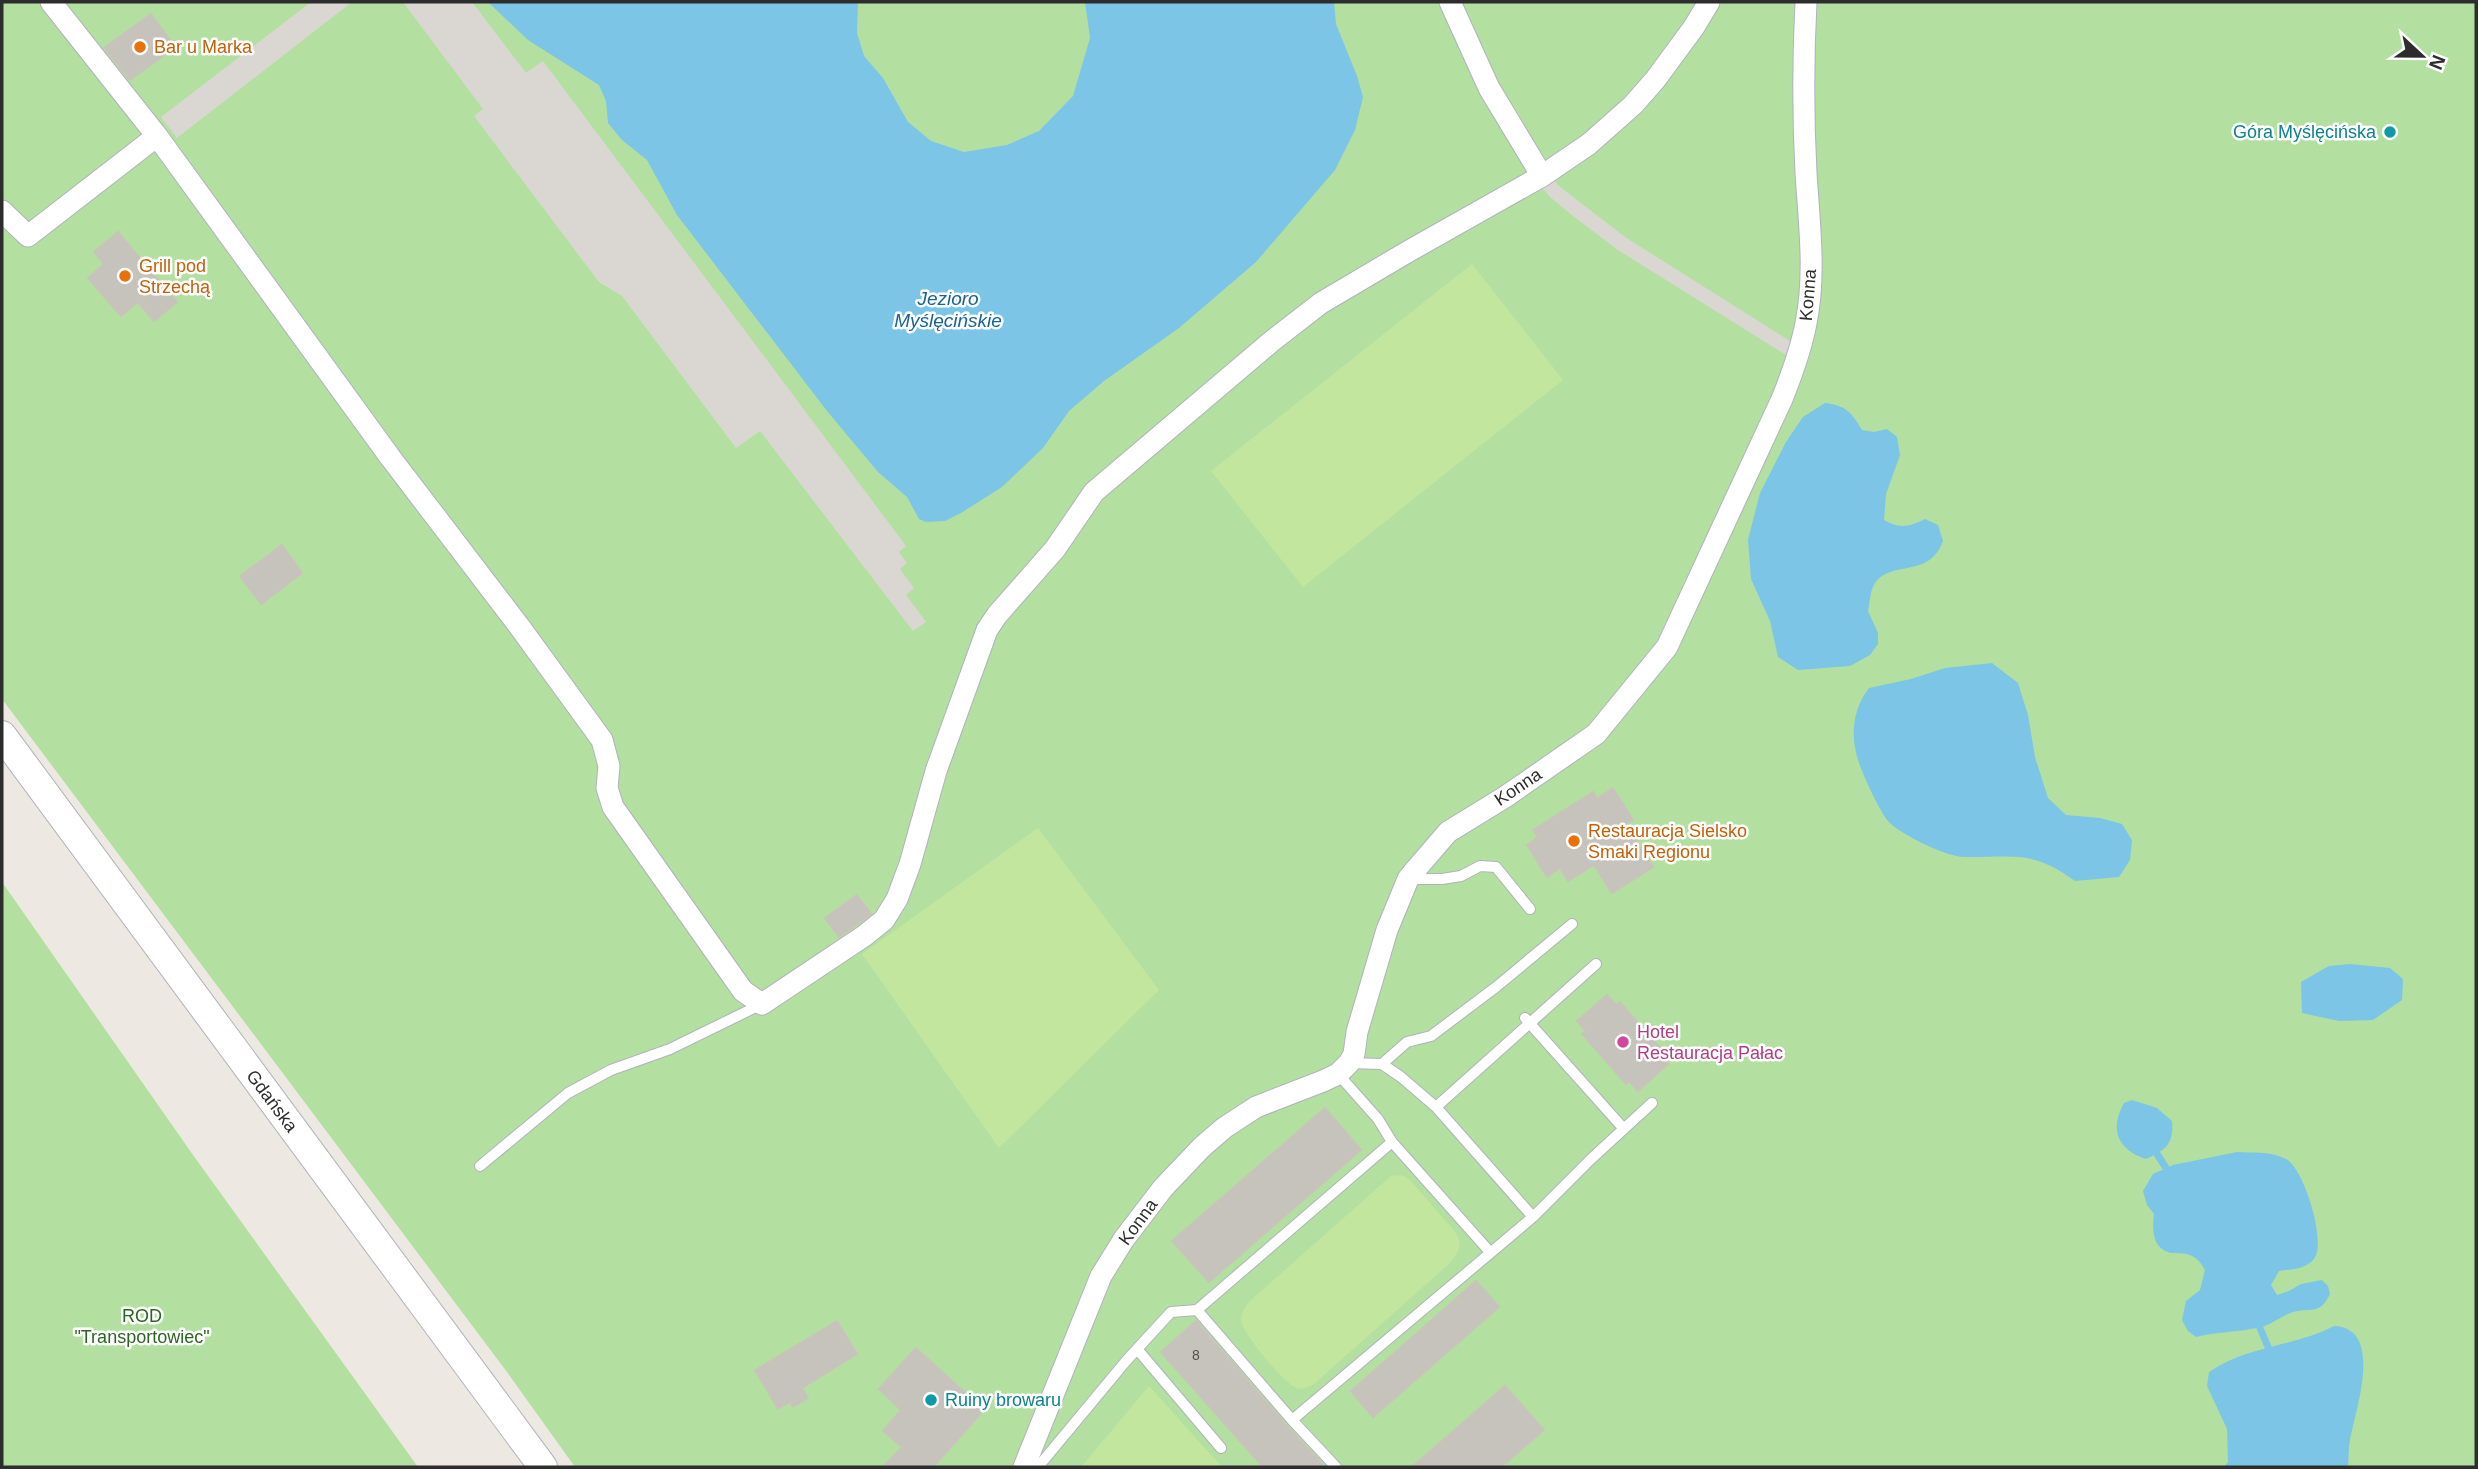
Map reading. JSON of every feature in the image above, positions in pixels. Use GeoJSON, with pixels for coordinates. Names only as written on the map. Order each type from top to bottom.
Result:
{"type":"FeatureCollection","features":[{"type":"Feature","properties":{"kind":"main road","name":"Gdańska"},"geometry":{"type":"LineString","coordinates":[[2,735],[543,1467]]}},
{"type":"Feature","properties":{"kind":"street"},"geometry":{"type":"LineString","coordinates":[[51,2],[156,136],[390,457],[602,740],[609,766],[607,788],[613,807],[743,991],[762,1004],[884,920],[897,899],[906,876],[936,771],[987,631],[997,615],[1055,549],[1094,492],[1272,341],[1321,303],[1542,176],[1589,144],[1633,105],[1686,37],[1709,2]]}},
{"type":"Feature","properties":{"kind":"street"},"geometry":{"type":"LineString","coordinates":[[1450,2],[1489,88],[1542,176]]}},
{"type":"Feature","properties":{"kind":"street","name":"Konna"},"geometry":{"type":"LineString","coordinates":[[1024,1467],[1101,1276],[1163,1188],[1224,1128],[1256,1107],[1344,1068],[1354,1054],[1357,1032],[1387,930],[1408,879],[1448,832],[1505,797],[1596,734],[1667,647],[1782,399],[1798,359],[1807,320],[1811,261],[1805,150],[1806,2]]}},
{"type":"Feature","properties":{"kind":"street"},"geometry":{"type":"LineString","coordinates":[[2,211],[28,236],[156,136]]}},
{"type":"Feature","properties":{"kind":"lane"},"geometry":{"type":"LineString","coordinates":[[1408,879],[1442,879],[1461,876],[1480,866],[1496,867],[1530,909]]}},
{"type":"Feature","properties":{"kind":"lane"},"geometry":{"type":"LineString","coordinates":[[1490,1252],[1392,1142],[1344,1068],[1382,1064],[1407,1042],[1431,1036],[1496,987],[1572,923]]}},
{"type":"Feature","properties":{"kind":"lane"},"geometry":{"type":"LineString","coordinates":[[1436,1107],[1527,1021],[1596,964]]}},
{"type":"Feature","properties":{"kind":"lane"},"geometry":{"type":"LineString","coordinates":[[480,1166],[568,1093],[611,1070],[670,1049],[762,1004]]}},
{"type":"Feature","properties":{"kind":"lane"},"geometry":{"type":"LineString","coordinates":[[1527,1021],[1624,1129]]}},
{"type":"Feature","properties":{"kind":"lane"},"geometry":{"type":"LineString","coordinates":[[1382,1064],[1436,1107],[1533,1217]]}},
{"type":"Feature","properties":{"kind":"lane"},"geometry":{"type":"LineString","coordinates":[[1293,1420],[1533,1217],[1652,1103]]}},
{"type":"Feature","properties":{"kind":"lane"},"geometry":{"type":"LineString","coordinates":[[1038,1467],[1171,1312],[1197,1310],[1392,1142]]}},
{"type":"Feature","properties":{"kind":"lane"},"geometry":{"type":"LineString","coordinates":[[1197,1310],[1336,1467]]}},
{"type":"Feature","properties":{"kind":"lane"},"geometry":{"type":"LineString","coordinates":[[1137,1349],[1221,1448]]}},
{"type":"Feature","properties":{"kind":"green space"},"geometry":{"type":"Polygon","coordinates":[[[2,2],[2476,2],[2476,1467],[575,1467],[507,1372],[2,699],[2,2]]]}},
{"type":"Feature","properties":{"kind":"green space"},"geometry":{"type":"Polygon","coordinates":[[[1472,264],[1563,380],[1303,587],[1211,471],[1472,264]]]}},
{"type":"Feature","properties":{"kind":"green space"},"geometry":{"type":"Polygon","coordinates":[[[1038,828],[1159,990],[999,1148],[862,954],[1038,828]]]}},
{"type":"Feature","properties":{"kind":"green space","name":"ROD \"Transportowiec\""},"geometry":{"type":"Polygon","coordinates":[[[2,882],[193,1155],[418,1467],[2,1467],[2,882]]]}},
{"type":"Feature","properties":{"kind":"green space"},"geometry":{"type":"Polygon","coordinates":[[[1397,1175],[1411,1181],[1456,1233],[1460,1245],[1458,1252],[1450,1263],[1314,1384],[1297,1388],[1274,1369],[1256,1346],[1243,1327],[1243,1311],[1251,1300],[1391,1176],[1397,1175]]]}},
{"type":"Feature","properties":{"kind":"green space"},"geometry":{"type":"Polygon","coordinates":[[[1149,1386],[1222,1467],[1081,1467],[1149,1386]]]}},
{"type":"Feature","properties":{"kind":"shaded area"},"geometry":{"type":"Polygon","coordinates":[[[311,2],[352,2],[177,138],[161,117],[311,2]]]}},
{"type":"Feature","properties":{"kind":"shaded area"},"geometry":{"type":"Polygon","coordinates":[[[403,2],[472,2],[526,73],[543,61],[906,546],[899,552],[907,563],[900,569],[914,588],[906,595],[926,622],[913,631],[760,431],[736,448],[622,296],[599,282],[474,116],[483,109],[403,2]]]}},
{"type":"Feature","properties":{"kind":"shaded area"},"geometry":{"type":"Polygon","coordinates":[[[1552,178],[1625,237],[1793,343],[1789,357],[1618,250],[1550,197],[1540,185],[1552,178]]]}},
{"type":"Feature","properties":{"kind":"water","name":"Jezioro Myślęcińskie"},"geometry":{"type":"Polygon","coordinates":[[[488,2],[858,2],[857,33],[864,56],[883,78],[908,122],[931,141],[964,152],[1007,145],[1039,131],[1073,96],[1090,38],[1085,2],[1334,2],[1336,24],[1363,97],[1355,130],[1335,170],[1256,262],[1179,328],[1104,381],[1069,411],[1043,448],[1002,487],[945,521],[926,522],[919,519],[907,497],[878,472],[827,411],[677,215],[647,160],[622,140],[608,123],[606,101],[599,85],[528,40],[488,2]]]}},
{"type":"Feature","properties":{"kind":"water"},"geometry":{"type":"Polygon","coordinates":[[[1825,403],[1848,411],[1862,430],[1874,432],[1887,429],[1897,437],[1900,455],[1886,494],[1884,520],[1904,526],[1925,519],[1938,525],[1943,541],[1937,553],[1927,561],[1887,573],[1875,583],[1868,611],[1878,633],[1878,644],[1870,655],[1850,666],[1798,670],[1778,657],[1770,621],[1751,579],[1748,540],[1760,493],[1786,442],[1803,417],[1825,403]]]}},
{"type":"Feature","properties":{"kind":"water"},"geometry":{"type":"Polygon","coordinates":[[[1992,663],[2018,683],[2028,715],[2035,757],[2048,798],[2066,815],[2100,818],[2122,824],[2132,840],[2130,860],[2119,877],[2075,881],[2046,864],[2022,857],[1956,856],[1935,849],[1902,832],[1888,821],[1880,809],[1861,769],[1854,743],[1856,715],[1869,688],[1945,668],[1992,663]]]}},
{"type":"Feature","properties":{"kind":"water"},"geometry":{"type":"Polygon","coordinates":[[[2350,964],[2390,968],[2403,979],[2402,1000],[2373,1020],[2339,1021],[2302,1013],[2301,982],[2329,966],[2350,964]]]}},
{"type":"Feature","properties":{"kind":"water"},"geometry":{"type":"Polygon","coordinates":[[[2132,1100],[2157,1108],[2172,1121],[2170,1141],[2159,1152],[2146,1159],[2136,1155],[2123,1144],[2117,1130],[2119,1113],[2124,1103],[2132,1100]]]}},
{"type":"Feature","properties":{"kind":"water"},"geometry":{"type":"Polygon","coordinates":[[[2237,1152],[2268,1154],[2286,1159],[2300,1176],[2312,1206],[2318,1238],[2314,1259],[2302,1267],[2279,1271],[2271,1285],[2277,1295],[2301,1284],[2322,1280],[2328,1286],[2330,1294],[2318,1308],[2293,1312],[2262,1327],[2196,1337],[2188,1331],[2182,1320],[2186,1301],[2200,1290],[2205,1270],[2191,1255],[2171,1253],[2160,1247],[2153,1232],[2154,1214],[2147,1205],[2143,1191],[2153,1174],[2173,1165],[2237,1152]]]}},
{"type":"Feature","properties":{"kind":"water"},"geometry":{"type":"Polygon","coordinates":[[[2334,1326],[2350,1330],[2359,1341],[2363,1355],[2361,1392],[2349,1443],[2348,1467],[2224,1467],[2228,1462],[2227,1429],[2207,1386],[2209,1372],[2239,1356],[2319,1333],[2334,1326]]]}},
{"type":"Feature","properties":{"kind":"building","name":"Bar u Marka"},"geometry":{"type":"Polygon","coordinates":[[[151,14],[175,47],[130,80],[104,48],[151,14]]]}},
{"type":"Feature","properties":{"kind":"building"},"geometry":{"type":"Polygon","coordinates":[[[118,232],[177,302],[154,321],[138,302],[121,316],[88,278],[104,264],[94,252],[118,232]]]}},
{"type":"Feature","properties":{"kind":"building"},"geometry":{"type":"Polygon","coordinates":[[[282,545],[302,573],[261,604],[240,576],[282,545]]]}},
{"type":"Feature","properties":{"kind":"building","name":"Restauracja Sielsko Smaki Regionu"},"geometry":{"type":"Polygon","coordinates":[[[1613,788],[1633,820],[1626,824],[1653,867],[1612,893],[1594,865],[1568,881],[1560,868],[1547,877],[1527,845],[1538,837],[1533,830],[1593,792],[1597,799],[1613,788]]]}},
{"type":"Feature","properties":{"kind":"building"},"geometry":{"type":"Polygon","coordinates":[[[857,895],[871,914],[839,937],[825,918],[857,895]]]}},
{"type":"Feature","properties":{"kind":"building","name":"Hotel Restauracja Pałac"},"geometry":{"type":"Polygon","coordinates":[[[1607,995],[1616,1005],[1620,1002],[1663,1051],[1659,1055],[1668,1064],[1638,1091],[1629,1081],[1626,1084],[1582,1034],[1586,1031],[1577,1021],[1607,995]]]}},
{"type":"Feature","properties":{"kind":"building"},"geometry":{"type":"Polygon","coordinates":[[[1325,1108],[1361,1150],[1209,1282],[1172,1241],[1325,1108]]]}},
{"type":"Feature","properties":{"kind":"building"},"geometry":{"type":"Polygon","coordinates":[[[1476,1281],[1499,1307],[1373,1417],[1351,1391],[1476,1281]]]}},
{"type":"Feature","properties":{"kind":"building"},"geometry":{"type":"Polygon","coordinates":[[[837,1321],[857,1354],[802,1388],[808,1398],[793,1407],[790,1402],[778,1409],[755,1370],[837,1321]]]}},
{"type":"Feature","properties":{"kind":"building"},"geometry":{"type":"Polygon","coordinates":[[[1196,1321],[1325,1467],[1263,1467],[1161,1352],[1196,1321]]]}},
{"type":"Feature","properties":{"kind":"building","name":"Ruiny browaru"},"geometry":{"type":"Polygon","coordinates":[[[916,1348],[984,1410],[933,1467],[883,1467],[902,1447],[883,1431],[901,1410],[879,1389],[916,1348]]]}},
{"type":"Feature","properties":{"kind":"building"},"geometry":{"type":"Polygon","coordinates":[[[1505,1386],[1544,1430],[1501,1467],[1412,1467],[1505,1386]]]}},
{"type":"Feature","properties":{"kind":"waterway"},"geometry":{"type":"LineString","coordinates":[[2157,1154],[2166,1168]]}},
{"type":"Feature","properties":{"kind":"waterway"},"geometry":{"type":"LineString","coordinates":[[2260,1328],[2268,1347]]}},
{"type":"Feature","properties":{"kind":"place","name":"Bar u Marka"},"geometry":{"type":"Point","coordinates":[140,47]}},
{"type":"Feature","properties":{"kind":"place","name":"Góra Myślęcińska"},"geometry":{"type":"Point","coordinates":[2390,132]}},
{"type":"Feature","properties":{"kind":"place","name":"Grill pod Strzechą"},"geometry":{"type":"Point","coordinates":[125,276]}},
{"type":"Feature","properties":{"kind":"place","name":"Restauracja Sielsko Smaki Regionu"},"geometry":{"type":"Point","coordinates":[1574,841]}},
{"type":"Feature","properties":{"kind":"place","name":"Hotel Restauracja Pałac"},"geometry":{"type":"Point","coordinates":[1623,1042]}},
{"type":"Feature","properties":{"kind":"place","name":"Ruiny browaru"},"geometry":{"type":"Point","coordinates":[931,1400]}}]}
